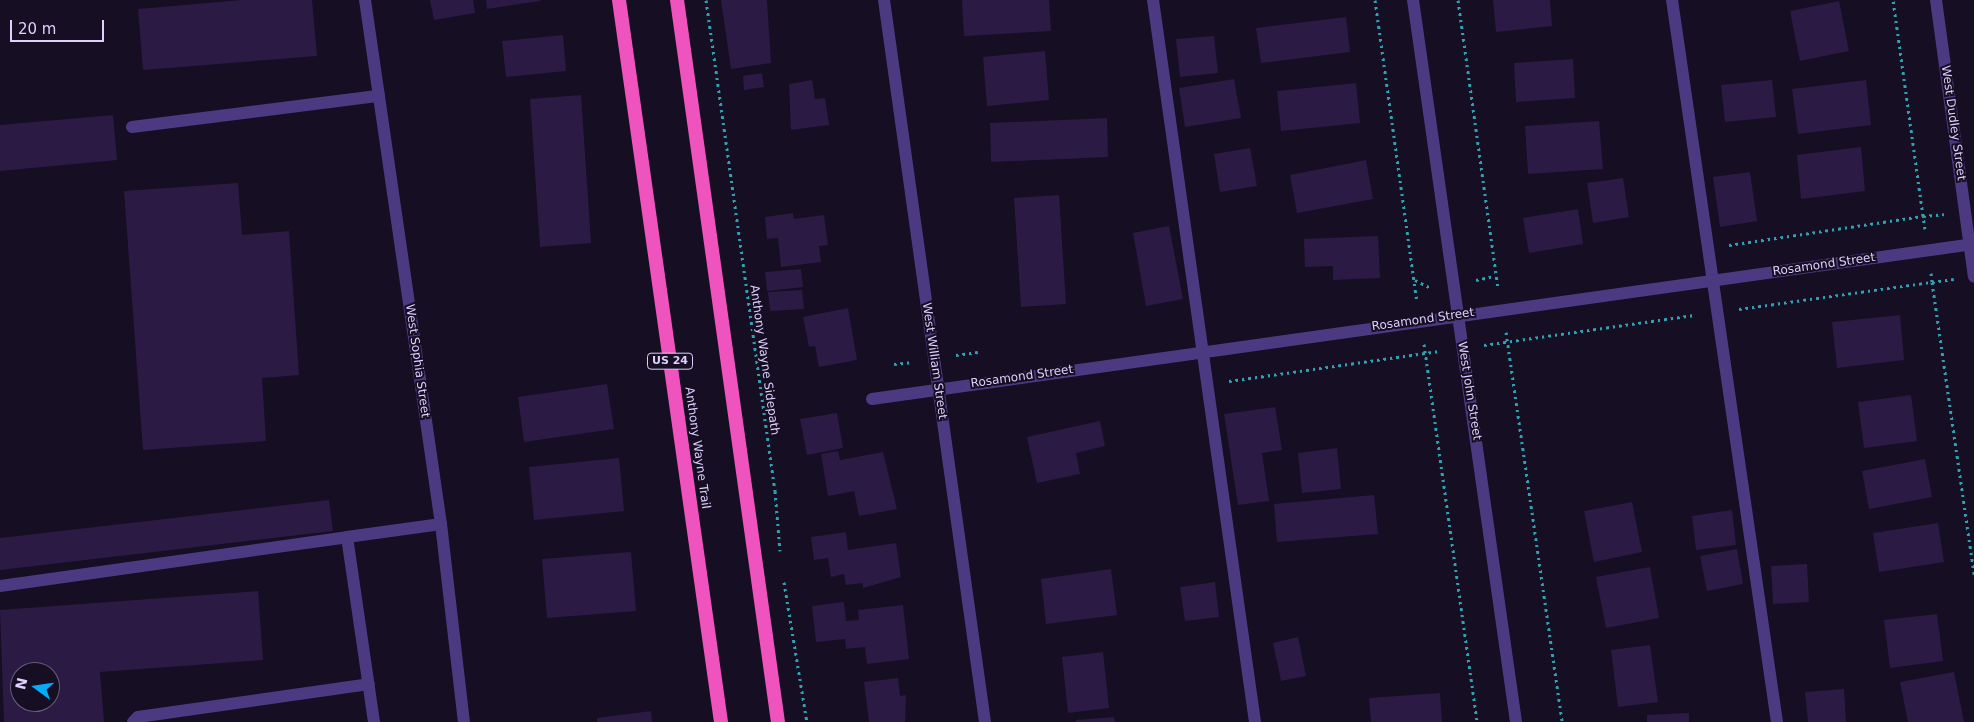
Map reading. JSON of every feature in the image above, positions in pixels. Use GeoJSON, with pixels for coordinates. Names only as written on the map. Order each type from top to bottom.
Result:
{"type":"FeatureCollection","features":[{"type":"Feature","properties":{"kind":"highway","name":"Anthony Wayne Trail"},"geometry":{"type":"LineString","coordinates":[[618,0],[721,722]]}},
{"type":"Feature","properties":{"kind":"highway"},"geometry":{"type":"LineString","coordinates":[[677,0],[778,722]]}},
{"type":"Feature","properties":{"kind":"street","name":"West Sophia Street"},"geometry":{"type":"LineString","coordinates":[[365,0],[441,524],[464,722]]}},
{"type":"Feature","properties":{"kind":"street","name":"West William Street"},"geometry":{"type":"LineString","coordinates":[[884,0],[985,722]]}},
{"type":"Feature","properties":{"kind":"street"},"geometry":{"type":"LineString","coordinates":[[1153,0],[1201,352],[1255,722]]}},
{"type":"Feature","properties":{"kind":"street","name":"West John Street"},"geometry":{"type":"LineString","coordinates":[[1413,0],[1516,722]]}},
{"type":"Feature","properties":{"kind":"street"},"geometry":{"type":"LineString","coordinates":[[1672,0],[1777,722]]}},
{"type":"Feature","properties":{"kind":"street","name":"West Dudley Street"},"geometry":{"type":"LineString","coordinates":[[1936,0],[1972,244],[1974,276]]}},
{"type":"Feature","properties":{"kind":"street"},"geometry":{"type":"LineString","coordinates":[[132,127],[379,96]]}},
{"type":"Feature","properties":{"kind":"street","name":"Rosamond Street"},"geometry":{"type":"LineString","coordinates":[[872,399],[1420,320],[1972,244]]}},
{"type":"Feature","properties":{"kind":"street"},"geometry":{"type":"LineString","coordinates":[[0,586],[441,524]]}},
{"type":"Feature","properties":{"kind":"street"},"geometry":{"type":"LineString","coordinates":[[347,537],[374,722]]}},
{"type":"Feature","properties":{"kind":"street"},"geometry":{"type":"LineString","coordinates":[[133,722],[138,717],[369,684]]}},
{"type":"Feature","properties":{"kind":"path","name":"Anthony Wayne Sidepath"},"geometry":{"type":"LineString","coordinates":[[706,0],[775,491],[780,559]]}},
{"type":"Feature","properties":{"kind":"path"},"geometry":{"type":"LineString","coordinates":[[1376,0],[1477,722]]}},
{"type":"Feature","properties":{"kind":"path"},"geometry":{"type":"LineString","coordinates":[[1458,0],[1562,722]]}},
{"type":"Feature","properties":{"kind":"path"},"geometry":{"type":"LineString","coordinates":[[1707,249],[1923,216],[1893,0]]}},
{"type":"Feature","properties":{"kind":"path"},"geometry":{"type":"LineString","coordinates":[[1206,385],[1932,282],[1974,575]]}},
{"type":"Feature","properties":{"kind":"path"},"geometry":{"type":"LineString","coordinates":[[784,579],[807,722]]}},
{"type":"Feature","properties":{"kind":"building"},"geometry":{"type":"Polygon","coordinates":[[[242,0],[312,0],[317,56],[143,70],[138,9],[242,0]]]}},
{"type":"Feature","properties":{"kind":"building"},"geometry":{"type":"Polygon","coordinates":[[[430,0],[473,0],[475,13],[434,20],[430,0]]]}},
{"type":"Feature","properties":{"kind":"building"},"geometry":{"type":"Polygon","coordinates":[[[486,0],[540,0],[540,1],[487,9],[486,0]]]}},
{"type":"Feature","properties":{"kind":"building"},"geometry":{"type":"Polygon","coordinates":[[[721,0],[767,0],[771,63],[731,69],[721,0]]]}},
{"type":"Feature","properties":{"kind":"building"},"geometry":{"type":"Polygon","coordinates":[[[962,0],[1049,0],[1051,31],[964,36],[962,0]]]}},
{"type":"Feature","properties":{"kind":"building"},"geometry":{"type":"Polygon","coordinates":[[[1493,0],[1550,0],[1552,26],[1496,32],[1493,0]]]}},
{"type":"Feature","properties":{"kind":"building"},"geometry":{"type":"Polygon","coordinates":[[[1839,1],[1849,51],[1800,61],[1790,11],[1839,1]]]}},
{"type":"Feature","properties":{"kind":"building"},"geometry":{"type":"Polygon","coordinates":[[[1346,17],[1350,52],[1261,63],[1256,28],[1346,17]]]}},
{"type":"Feature","properties":{"kind":"building"},"geometry":{"type":"Polygon","coordinates":[[[563,35],[566,71],[506,77],[502,41],[563,35]]]}},
{"type":"Feature","properties":{"kind":"building"},"geometry":{"type":"Polygon","coordinates":[[[1214,36],[1218,73],[1180,77],[1176,39],[1214,36]]]}},
{"type":"Feature","properties":{"kind":"building"},"geometry":{"type":"Polygon","coordinates":[[[1045,51],[1049,100],[987,106],[983,57],[1045,51]]]}},
{"type":"Feature","properties":{"kind":"building"},"geometry":{"type":"Polygon","coordinates":[[[1573,59],[1575,98],[1516,102],[1514,63],[1573,59]]]}},
{"type":"Feature","properties":{"kind":"building"},"geometry":{"type":"Polygon","coordinates":[[[762,73],[764,87],[744,90],[743,76],[762,73]]]}},
{"type":"Feature","properties":{"kind":"building"},"geometry":{"type":"Polygon","coordinates":[[[1234,79],[1241,118],[1185,127],[1179,88],[1234,79]]]}},
{"type":"Feature","properties":{"kind":"building"},"geometry":{"type":"Polygon","coordinates":[[[812,80],[815,99],[825,98],[829,125],[791,130],[789,84],[812,80]]]}},
{"type":"Feature","properties":{"kind":"building"},"geometry":{"type":"Polygon","coordinates":[[[1772,80],[1776,117],[1725,122],[1721,85],[1772,80]]]}},
{"type":"Feature","properties":{"kind":"building"},"geometry":{"type":"Polygon","coordinates":[[[1866,80],[1871,125],[1798,134],[1792,89],[1866,80]]]}},
{"type":"Feature","properties":{"kind":"building"},"geometry":{"type":"Polygon","coordinates":[[[1356,83],[1360,123],[1281,131],[1277,91],[1356,83]]]}},
{"type":"Feature","properties":{"kind":"building"},"geometry":{"type":"Polygon","coordinates":[[[581,95],[591,243],[540,247],[530,99],[581,95]]]}},
{"type":"Feature","properties":{"kind":"building"},"geometry":{"type":"Polygon","coordinates":[[[113,115],[117,160],[0,171],[0,125],[113,115]]]}},
{"type":"Feature","properties":{"kind":"building"},"geometry":{"type":"Polygon","coordinates":[[[1107,118],[1108,157],[991,162],[990,123],[1107,118]]]}},
{"type":"Feature","properties":{"kind":"building"},"geometry":{"type":"Polygon","coordinates":[[[1599,121],[1603,169],[1528,174],[1525,126],[1599,121]]]}},
{"type":"Feature","properties":{"kind":"building"},"geometry":{"type":"Polygon","coordinates":[[[1861,147],[1865,191],[1801,199],[1797,155],[1861,147]]]}},
{"type":"Feature","properties":{"kind":"building"},"geometry":{"type":"Polygon","coordinates":[[[1250,148],[1257,186],[1220,192],[1214,154],[1250,148]]]}},
{"type":"Feature","properties":{"kind":"building"},"geometry":{"type":"Polygon","coordinates":[[[1366,160],[1373,199],[1297,213],[1290,175],[1366,160]]]}},
{"type":"Feature","properties":{"kind":"building"},"geometry":{"type":"Polygon","coordinates":[[[1750,172],[1757,221],[1720,227],[1713,177],[1750,172]]]}},
{"type":"Feature","properties":{"kind":"building"},"geometry":{"type":"Polygon","coordinates":[[[1623,178],[1629,217],[1593,223],[1587,183],[1623,178]]]}},
{"type":"Feature","properties":{"kind":"building"},"geometry":{"type":"Polygon","coordinates":[[[238,183],[242,235],[289,231],[299,375],[262,378],[266,441],[143,450],[124,191],[238,183]]]}},
{"type":"Feature","properties":{"kind":"building"},"geometry":{"type":"Polygon","coordinates":[[[1059,195],[1066,304],[1021,307],[1014,198],[1059,195]]]}},
{"type":"Feature","properties":{"kind":"building"},"geometry":{"type":"Polygon","coordinates":[[[1578,209],[1583,244],[1529,253],[1523,218],[1578,209]]]}},
{"type":"Feature","properties":{"kind":"building"},"geometry":{"type":"Polygon","coordinates":[[[793,213],[794,219],[824,215],[828,245],[819,246],[821,262],[781,267],[778,238],[767,239],[765,217],[793,213]]]}},
{"type":"Feature","properties":{"kind":"building"},"geometry":{"type":"Polygon","coordinates":[[[1169,226],[1183,299],[1146,306],[1133,233],[1169,226]]]}},
{"type":"Feature","properties":{"kind":"building"},"geometry":{"type":"Polygon","coordinates":[[[1378,236],[1380,278],[1333,280],[1333,266],[1305,267],[1304,239],[1378,236]]]}},
{"type":"Feature","properties":{"kind":"building"},"geometry":{"type":"Polygon","coordinates":[[[801,269],[803,287],[767,291],[765,272],[801,269]]]}},
{"type":"Feature","properties":{"kind":"building"},"geometry":{"type":"Polygon","coordinates":[[[802,290],[804,309],[770,311],[768,292],[802,290]]]}},
{"type":"Feature","properties":{"kind":"building"},"geometry":{"type":"Polygon","coordinates":[[[848,308],[857,360],[819,367],[815,346],[809,347],[803,317],[848,308]]]}},
{"type":"Feature","properties":{"kind":"building"},"geometry":{"type":"Polygon","coordinates":[[[1900,315],[1904,360],[1837,368],[1832,322],[1900,315]]]}},
{"type":"Feature","properties":{"kind":"building"},"geometry":{"type":"Polygon","coordinates":[[[607,384],[614,429],[524,442],[518,397],[607,384]]]}},
{"type":"Feature","properties":{"kind":"building"},"geometry":{"type":"Polygon","coordinates":[[[1911,395],[1917,441],[1864,448],[1858,402],[1911,395]]]}},
{"type":"Feature","properties":{"kind":"building"},"geometry":{"type":"Polygon","coordinates":[[[1275,407],[1282,450],[1262,453],[1269,501],[1238,505],[1224,414],[1275,407]]]}},
{"type":"Feature","properties":{"kind":"building"},"geometry":{"type":"Polygon","coordinates":[[[837,413],[843,448],[807,455],[800,419],[837,413]]]}},
{"type":"Feature","properties":{"kind":"building"},"geometry":{"type":"Polygon","coordinates":[[[1100,421],[1105,446],[1076,453],[1080,474],[1037,483],[1027,437],[1100,421]]]}},
{"type":"Feature","properties":{"kind":"building"},"geometry":{"type":"Polygon","coordinates":[[[1337,448],[1341,489],[1302,493],[1298,453],[1337,448]]]}},
{"type":"Feature","properties":{"kind":"building"},"geometry":{"type":"Polygon","coordinates":[[[838,451],[840,460],[883,452],[897,509],[859,516],[854,491],[828,496],[821,454],[838,451]]]}},
{"type":"Feature","properties":{"kind":"building"},"geometry":{"type":"Polygon","coordinates":[[[619,458],[624,511],[534,520],[529,467],[619,458]]]}},
{"type":"Feature","properties":{"kind":"building"},"geometry":{"type":"Polygon","coordinates":[[[1925,459],[1932,497],[1869,509],[1862,471],[1925,459]]]}},
{"type":"Feature","properties":{"kind":"building"},"geometry":{"type":"Polygon","coordinates":[[[1374,495],[1378,534],[1277,542],[1274,504],[1374,495]]]}},
{"type":"Feature","properties":{"kind":"building"},"geometry":{"type":"Polygon","coordinates":[[[329,500],[333,531],[0,570],[0,538],[329,500]]]}},
{"type":"Feature","properties":{"kind":"building"},"geometry":{"type":"Polygon","coordinates":[[[1632,502],[1642,552],[1594,562],[1584,511],[1632,502]]]}},
{"type":"Feature","properties":{"kind":"building"},"geometry":{"type":"Polygon","coordinates":[[[1732,510],[1736,545],[1696,550],[1692,516],[1732,510]]]}},
{"type":"Feature","properties":{"kind":"building"},"geometry":{"type":"Polygon","coordinates":[[[1938,523],[1944,562],[1879,572],[1873,533],[1938,523]]]}},
{"type":"Feature","properties":{"kind":"building"},"geometry":{"type":"Polygon","coordinates":[[[846,532],[848,550],[896,543],[901,577],[863,588],[863,583],[846,585],[844,574],[831,577],[828,558],[814,560],[811,537],[846,532]]]}},
{"type":"Feature","properties":{"kind":"building"},"geometry":{"type":"Polygon","coordinates":[[[1737,549],[1743,584],[1707,591],[1700,556],[1737,549]]]}},
{"type":"Feature","properties":{"kind":"building"},"geometry":{"type":"Polygon","coordinates":[[[631,552],[636,611],[547,618],[542,559],[631,552]]]}},
{"type":"Feature","properties":{"kind":"building"},"geometry":{"type":"Polygon","coordinates":[[[1807,564],[1809,602],[1773,604],[1771,566],[1807,564]]]}},
{"type":"Feature","properties":{"kind":"building"},"geometry":{"type":"Polygon","coordinates":[[[1650,567],[1659,618],[1606,628],[1596,577],[1650,567]]]}},
{"type":"Feature","properties":{"kind":"building"},"geometry":{"type":"Polygon","coordinates":[[[1111,569],[1117,615],[1046,624],[1041,579],[1111,569]]]}},
{"type":"Feature","properties":{"kind":"building"},"geometry":{"type":"Polygon","coordinates":[[[1215,582],[1219,617],[1185,621],[1180,587],[1215,582]]]}},
{"type":"Feature","properties":{"kind":"building"},"geometry":{"type":"Polygon","coordinates":[[[258,591],[263,660],[100,672],[104,722],[4,722],[0,610],[258,591]]]}},
{"type":"Feature","properties":{"kind":"building"},"geometry":{"type":"Polygon","coordinates":[[[844,602],[846,621],[859,620],[858,610],[903,605],[909,659],[867,664],[865,647],[846,649],[845,639],[816,642],[812,606],[844,602]]]}},
{"type":"Feature","properties":{"kind":"building"},"geometry":{"type":"Polygon","coordinates":[[[1937,614],[1943,661],[1890,668],[1884,620],[1937,614]]]}},
{"type":"Feature","properties":{"kind":"building"},"geometry":{"type":"Polygon","coordinates":[[[1298,637],[1306,676],[1281,681],[1273,643],[1298,637]]]}},
{"type":"Feature","properties":{"kind":"building"},"geometry":{"type":"Polygon","coordinates":[[[1650,645],[1658,702],[1618,707],[1611,650],[1650,645]]]}},
{"type":"Feature","properties":{"kind":"building"},"geometry":{"type":"Polygon","coordinates":[[[1103,652],[1109,708],[1068,713],[1062,657],[1103,652]]]}},
{"type":"Feature","properties":{"kind":"building"},"geometry":{"type":"Polygon","coordinates":[[[1954,672],[1964,722],[1908,722],[1900,682],[1954,672]]]}},
{"type":"Feature","properties":{"kind":"building"},"geometry":{"type":"Polygon","coordinates":[[[898,678],[900,696],[906,695],[905,722],[869,722],[864,682],[898,678]]]}},
{"type":"Feature","properties":{"kind":"building"},"geometry":{"type":"Polygon","coordinates":[[[1844,689],[1846,722],[1808,722],[1805,692],[1844,689]]]}},
{"type":"Feature","properties":{"kind":"building"},"geometry":{"type":"Polygon","coordinates":[[[1440,693],[1442,722],[1371,722],[1369,698],[1440,693]]]}},
{"type":"Feature","properties":{"kind":"building"},"geometry":{"type":"Polygon","coordinates":[[[651,711],[652,722],[597,722],[597,718],[651,711]]]}},
{"type":"Feature","properties":{"kind":"building"},"geometry":{"type":"Polygon","coordinates":[[[1689,713],[1689,722],[1647,722],[1647,715],[1689,713]]]}},
{"type":"Feature","properties":{"kind":"building"},"geometry":{"type":"Polygon","coordinates":[[[1114,717],[1115,722],[1076,722],[1076,720],[1114,717]]]}}]}
